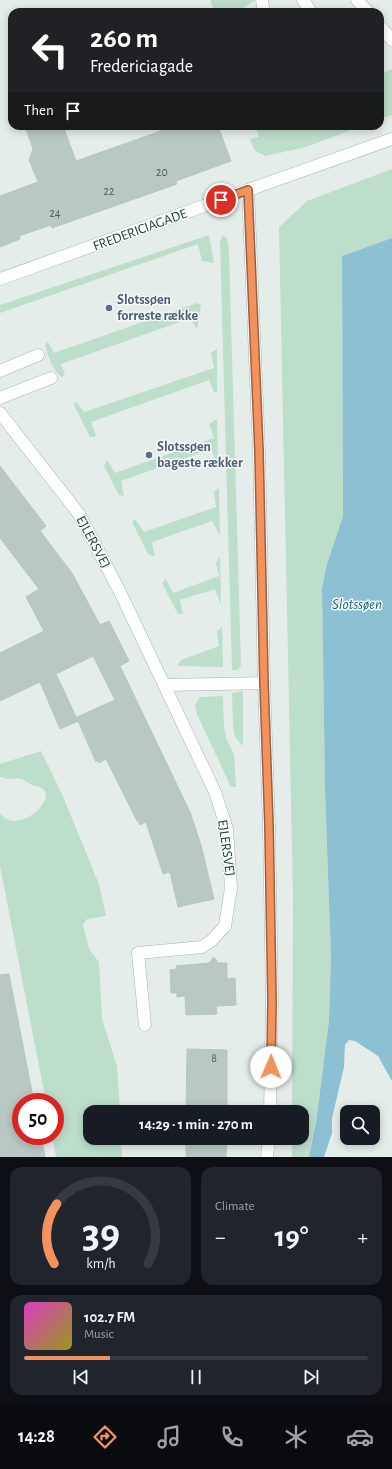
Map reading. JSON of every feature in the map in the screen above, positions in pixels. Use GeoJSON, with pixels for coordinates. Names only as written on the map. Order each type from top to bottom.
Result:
{"type":"FeatureCollection","features":[{"type":"Feature","properties":{"kind":"main road"},"geometry":{"type":"LineString","coordinates":[[357,0],[364,8]]}},
{"type":"Feature","properties":{"kind":"main road"},"geometry":{"type":"LineString","coordinates":[[384,31],[392,40]]}},
{"type":"Feature","properties":{"kind":"main road","name":"FREDERICIAGADE"},"geometry":{"type":"LineString","coordinates":[[0,279],[392,139]]}},
{"type":"Feature","properties":{"kind":"main road"},"geometry":{"type":"LineString","coordinates":[[248,190],[259,451],[269,826],[272,1001],[270,1105]]}},
{"type":"Feature","properties":{"kind":"main road"},"geometry":{"type":"LineString","coordinates":[[0,371],[38,355]]}},
{"type":"Feature","properties":{"kind":"main road"},"geometry":{"type":"LineString","coordinates":[[0,398],[50,378]]}},
{"type":"Feature","properties":{"kind":"main road","name":"EJLERSVEJ"},"geometry":{"type":"LineString","coordinates":[[0,413],[79,514],[120,592],[215,792],[227,829],[231,888],[225,926],[211,941],[202,947],[138,953],[145,1025]]}},
{"type":"Feature","properties":{"kind":"main road"},"geometry":{"type":"LineString","coordinates":[[165,686],[264,683]]}},
{"type":"Feature","properties":{"kind":"main road"},"geometry":{"type":"LineString","coordinates":[[267,1157],[268,1145]]}},
{"type":"Feature","properties":{"kind":"green space"},"geometry":{"type":"Polygon","coordinates":[[[210,0],[254,0],[243,8],[213,8],[210,0]]]}},
{"type":"Feature","properties":{"kind":"green space"},"geometry":{"type":"Polygon","coordinates":[[[392,69],[392,115],[384,118],[384,72],[392,69]]]}},
{"type":"Feature","properties":{"kind":"green space"},"geometry":{"type":"Polygon","coordinates":[[[256,130],[351,130],[306,147],[265,156],[254,150],[250,139],[259,137],[256,130]]]}},
{"type":"Feature","properties":{"kind":"green space"},"geometry":{"type":"Polygon","coordinates":[[[392,169],[392,238],[342,256],[343,516],[327,564],[322,588],[325,791],[331,958],[329,1020],[316,1123],[309,1157],[292,1157],[292,1145],[309,1145],[309,1105],[292,1105],[293,897],[279,227],[307,201],[392,169]]]}},
{"type":"Feature","properties":{"kind":"green space"},"geometry":{"type":"Polygon","coordinates":[[[209,235],[214,263],[202,261],[198,244],[0,313],[0,305],[209,235]]]}},
{"type":"Feature","properties":{"kind":"green space"},"geometry":{"type":"Polygon","coordinates":[[[222,235],[227,238],[229,253],[241,665],[238,670],[232,670],[220,243],[222,235]]]}},
{"type":"Feature","properties":{"kind":"green space"},"geometry":{"type":"Polygon","coordinates":[[[197,303],[201,305],[197,330],[191,318],[61,364],[65,374],[62,377],[53,367],[47,352],[45,344],[48,342],[54,353],[197,303]]]}},
{"type":"Feature","properties":{"kind":"green space"},"geometry":{"type":"Polygon","coordinates":[[[217,349],[217,393],[214,392],[209,380],[91,422],[96,436],[90,437],[74,405],[76,401],[84,412],[214,368],[211,353],[217,349]]]}},
{"type":"Feature","properties":{"kind":"green space"},"geometry":{"type":"Polygon","coordinates":[[[217,419],[218,465],[211,449],[121,481],[124,496],[119,495],[104,466],[107,460],[115,473],[214,438],[209,424],[217,419]]]}},
{"type":"Feature","properties":{"kind":"green space"},"geometry":{"type":"Polygon","coordinates":[[[219,488],[220,536],[212,521],[152,542],[155,557],[148,554],[132,522],[135,519],[144,532],[216,507],[214,492],[219,488]]]}},
{"type":"Feature","properties":{"kind":"green space"},"geometry":{"type":"Polygon","coordinates":[[[220,556],[221,605],[215,589],[180,600],[183,614],[178,614],[162,583],[166,579],[173,593],[219,576],[216,563],[220,556]]]}},
{"type":"Feature","properties":{"kind":"green space"},"geometry":{"type":"Polygon","coordinates":[[[222,627],[223,667],[177,666],[181,660],[219,646],[217,631],[222,627]]]}},
{"type":"Feature","properties":{"kind":"green space"},"geometry":{"type":"Polygon","coordinates":[[[243,691],[243,746],[235,737],[233,726],[232,693],[243,691]]]}},
{"type":"Feature","properties":{"kind":"green space"},"geometry":{"type":"Polygon","coordinates":[[[223,696],[224,728],[227,740],[234,754],[236,787],[231,787],[197,714],[195,705],[200,697],[223,696]]]}},
{"type":"Feature","properties":{"kind":"green space"},"geometry":{"type":"Polygon","coordinates":[[[41,751],[61,792],[99,884],[106,916],[87,919],[83,925],[89,949],[99,962],[102,1019],[117,1066],[120,1105],[83,1105],[83,1145],[121,1145],[122,1157],[56,1157],[54,1145],[64,1145],[64,1093],[44,1093],[0,866],[0,813],[7,819],[15,821],[24,819],[40,808],[46,795],[42,788],[23,780],[0,777],[0,764],[41,751]]]}},
{"type":"Feature","properties":{"kind":"water","name":"Slotssøen"},"geometry":{"type":"Polygon","coordinates":[[[392,238],[392,1081],[378,1056],[355,1041],[349,1040],[345,1045],[344,1067],[332,1118],[332,1133],[324,1157],[309,1157],[316,1123],[329,1020],[331,958],[325,791],[322,588],[327,564],[343,516],[342,256],[392,238]]]}},
{"type":"Feature","properties":{"kind":"building"},"geometry":{"type":"Polygon","coordinates":[[[26,130],[64,130],[76,161],[164,130],[219,130],[231,161],[176,181],[177,184],[52,228],[51,225],[19,236],[20,239],[0,247],[0,196],[38,182],[29,160],[33,149],[26,130]]]}},
{"type":"Feature","properties":{"kind":"building"},"geometry":{"type":"Polygon","coordinates":[[[0,466],[46,526],[40,531],[72,573],[100,625],[109,621],[129,661],[120,666],[190,812],[201,845],[214,899],[178,907],[170,872],[163,874],[146,822],[140,825],[137,821],[106,759],[99,763],[98,760],[96,762],[78,721],[60,729],[40,682],[0,701],[0,653],[44,631],[26,597],[39,589],[0,538],[0,466]],[[93,656],[56,674],[78,721],[77,717],[115,700],[93,656]]]}},
{"type":"Feature","properties":{"kind":"building"},"geometry":{"type":"Polygon","coordinates":[[[214,957],[218,963],[227,963],[227,979],[235,978],[236,1005],[216,1006],[217,1014],[186,1015],[185,996],[177,997],[177,993],[171,993],[170,970],[177,969],[176,966],[209,963],[214,957]]]}},
{"type":"Feature","properties":{"kind":"building"},"geometry":{"type":"Polygon","coordinates":[[[9,974],[32,1093],[12,1093],[12,1145],[43,1145],[45,1157],[0,1157],[0,975],[9,974]]]}},
{"type":"Feature","properties":{"kind":"building"},"geometry":{"type":"Polygon","coordinates":[[[187,1049],[227,1050],[227,1105],[186,1105],[187,1049]]]}},
{"type":"Feature","properties":{"kind":"building"},"geometry":{"type":"Polygon","coordinates":[[[186,1145],[227,1145],[226,1157],[186,1157],[186,1145]]]}},
{"type":"Feature","properties":{"kind":"place","name":"Slotssøen forreste række"},"geometry":{"type":"Point","coordinates":[109,308]}},
{"type":"Feature","properties":{"kind":"place","name":"Slotssøen bageste rækker"},"geometry":{"type":"Point","coordinates":[149,455]}},
{"type":"Feature","properties":{"kind":"route"},"geometry":{"type":"LineString","coordinates":[[221,200],[248,190],[259,451],[269,826],[272,1001],[271,1067]]}}]}
